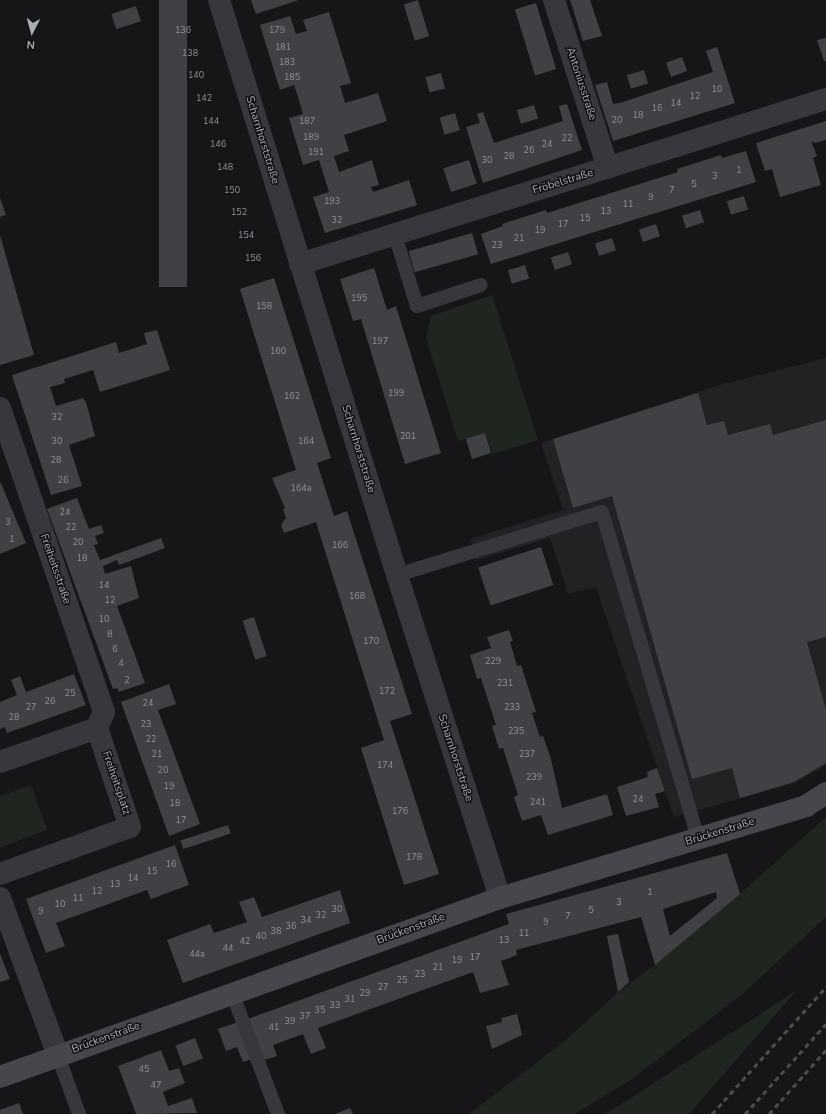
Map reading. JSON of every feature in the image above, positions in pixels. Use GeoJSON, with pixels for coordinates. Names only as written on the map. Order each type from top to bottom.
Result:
{"type":"FeatureCollection","features":[{"type":"Feature","properties":{"kind":"street","name":"Scharnhorststraße"},"geometry":{"type":"LineString","coordinates":[[219,0],[397,575],[500,898]]}},
{"type":"Feature","properties":{"kind":"street","name":"Antoniusstraße"},"geometry":{"type":"LineString","coordinates":[[554,0],[608,168]]}},
{"type":"Feature","properties":{"kind":"street","name":"Fröbelstraße"},"geometry":{"type":"LineString","coordinates":[[300,264],[826,99]]}},
{"type":"Feature","properties":{"kind":"street","name":"Freiheitsstraße"},"geometry":{"type":"LineString","coordinates":[[0,408],[104,712],[97,728]]}},
{"type":"Feature","properties":{"kind":"street"},"geometry":{"type":"LineString","coordinates":[[0,762],[97,728]]}},
{"type":"Feature","properties":{"kind":"street","name":"Freiheitsplatz"},"geometry":{"type":"LineString","coordinates":[[0,874],[130,827],[97,728]]}},
{"type":"Feature","properties":{"kind":"street","name":"Brückenstraße"},"geometry":{"type":"LineString","coordinates":[[0,1077],[500,898],[806,806],[826,793]]}},
{"type":"Feature","properties":{"kind":"street"},"geometry":{"type":"LineString","coordinates":[[0,898],[58,1056]]}},
{"type":"Feature","properties":{"kind":"lane"},"geometry":{"type":"LineString","coordinates":[[395,235],[417,306],[481,285]]}},
{"type":"Feature","properties":{"kind":"lane"},"geometry":{"type":"LineString","coordinates":[[397,575],[474,550],[602,512],[698,838]]}},
{"type":"Feature","properties":{"kind":"lane"},"geometry":{"type":"LineString","coordinates":[[232,993],[278,1114]]}},
{"type":"Feature","properties":{"kind":"lane"},"geometry":{"type":"LineString","coordinates":[[58,1056],[79,1114]]}},
{"type":"Feature","properties":{"kind":"shaded area"},"geometry":{"type":"Polygon","coordinates":[[[492,295],[538,440],[493,454],[485,433],[458,441],[426,338],[431,316],[492,295]]]}},
{"type":"Feature","properties":{"kind":"shaded area"},"geometry":{"type":"Polygon","coordinates":[[[826,358],[826,765],[795,783],[674,817],[596,587],[568,594],[550,538],[477,560],[470,539],[563,510],[541,443],[723,384],[826,358]]]}},
{"type":"Feature","properties":{"kind":"shaded area"},"geometry":{"type":"Polygon","coordinates":[[[31,785],[47,830],[0,848],[0,796],[31,785]]]}},
{"type":"Feature","properties":{"kind":"shaded area"},"geometry":{"type":"Polygon","coordinates":[[[826,817],[826,917],[740,996],[632,1079],[575,1114],[469,1114],[565,1041],[618,992],[655,965],[740,894],[826,817]]]}},
{"type":"Feature","properties":{"kind":"shaded area"},"geometry":{"type":"Polygon","coordinates":[[[797,990],[689,1114],[604,1114],[628,1100],[797,990]]]}},
{"type":"Feature","properties":{"kind":"building"},"geometry":{"type":"Polygon","coordinates":[[[159,0],[187,0],[187,287],[159,287],[159,0]]]}},
{"type":"Feature","properties":{"kind":"building"},"geometry":{"type":"Polygon","coordinates":[[[251,0],[299,0],[256,14],[251,0]]]}},
{"type":"Feature","properties":{"kind":"building"},"geometry":{"type":"Polygon","coordinates":[[[418,0],[429,36],[415,41],[404,4],[418,0]]]}},
{"type":"Feature","properties":{"kind":"building"},"geometry":{"type":"Polygon","coordinates":[[[570,0],[590,0],[602,36],[583,41],[570,0]]]}},
{"type":"Feature","properties":{"kind":"building"},"geometry":{"type":"Polygon","coordinates":[[[536,3],[556,69],[535,75],[515,9],[536,3]]]}},
{"type":"Feature","properties":{"kind":"building"},"geometry":{"type":"Polygon","coordinates":[[[136,6],[141,21],[116,29],[111,14],[136,6]]]}},
{"type":"Feature","properties":{"kind":"building"},"geometry":{"type":"Polygon","coordinates":[[[329,12],[351,83],[340,86],[345,103],[378,93],[387,121],[344,135],[349,151],[334,156],[339,172],[372,160],[379,185],[371,187],[373,192],[409,180],[417,205],[325,233],[313,197],[329,192],[319,160],[303,165],[289,118],[303,114],[299,100],[294,85],[280,90],[260,25],[290,16],[296,34],[307,31],[303,20],[329,12]]]}},
{"type":"Feature","properties":{"kind":"building"},"geometry":{"type":"Polygon","coordinates":[[[826,38],[826,61],[824,61],[817,40],[826,38]]]}},
{"type":"Feature","properties":{"kind":"building"},"geometry":{"type":"Polygon","coordinates":[[[717,47],[735,103],[613,141],[595,85],[607,82],[613,104],[623,102],[713,72],[706,51],[717,47]]]}},
{"type":"Feature","properties":{"kind":"building"},"geometry":{"type":"Polygon","coordinates":[[[682,57],[687,71],[671,77],[666,63],[682,57]]]}},
{"type":"Feature","properties":{"kind":"building"},"geometry":{"type":"Polygon","coordinates":[[[644,70],[648,83],[631,89],[627,75],[644,70]]]}},
{"type":"Feature","properties":{"kind":"building"},"geometry":{"type":"Polygon","coordinates":[[[441,73],[445,88],[430,93],[426,77],[441,73]]]}},
{"type":"Feature","properties":{"kind":"building"},"geometry":{"type":"Polygon","coordinates":[[[567,104],[582,150],[483,183],[466,127],[480,123],[477,114],[483,112],[494,143],[563,121],[559,106],[567,104]]]}},
{"type":"Feature","properties":{"kind":"building"},"geometry":{"type":"Polygon","coordinates":[[[534,105],[538,118],[521,124],[517,110],[534,105]]]}},
{"type":"Feature","properties":{"kind":"building"},"geometry":{"type":"Polygon","coordinates":[[[455,113],[460,130],[445,135],[440,117],[455,113]]]}},
{"type":"Feature","properties":{"kind":"building"},"geometry":{"type":"Polygon","coordinates":[[[826,121],[826,140],[815,143],[811,141],[817,156],[813,158],[821,185],[780,197],[772,169],[765,171],[756,143],[826,121]]]}},
{"type":"Feature","properties":{"kind":"building"},"geometry":{"type":"Polygon","coordinates":[[[746,151],[756,182],[491,264],[481,234],[503,226],[502,224],[546,210],[547,213],[678,172],[677,169],[721,155],[722,158],[746,151]]]}},
{"type":"Feature","properties":{"kind":"building"},"geometry":{"type":"Polygon","coordinates":[[[469,160],[477,184],[451,192],[443,168],[469,160]]]}},
{"type":"Feature","properties":{"kind":"building"},"geometry":{"type":"Polygon","coordinates":[[[744,196],[748,209],[731,215],[727,201],[744,196]]]}},
{"type":"Feature","properties":{"kind":"building"},"geometry":{"type":"Polygon","coordinates":[[[0,198],[6,215],[0,217],[0,198]]]}},
{"type":"Feature","properties":{"kind":"building"},"geometry":{"type":"Polygon","coordinates":[[[700,210],[704,222],[686,228],[682,216],[700,210]]]}},
{"type":"Feature","properties":{"kind":"building"},"geometry":{"type":"Polygon","coordinates":[[[656,224],[660,236],[643,242],[639,230],[656,224]]]}},
{"type":"Feature","properties":{"kind":"building"},"geometry":{"type":"Polygon","coordinates":[[[472,233],[478,254],[415,272],[409,251],[472,233]]]}},
{"type":"Feature","properties":{"kind":"building"},"geometry":{"type":"Polygon","coordinates":[[[0,235],[34,355],[0,365],[0,235]]]}},
{"type":"Feature","properties":{"kind":"building"},"geometry":{"type":"Polygon","coordinates":[[[612,238],[616,250],[599,256],[595,244],[612,238]]]}},
{"type":"Feature","properties":{"kind":"building"},"geometry":{"type":"Polygon","coordinates":[[[568,252],[572,264],[555,270],[551,258],[568,252]]]}},
{"type":"Feature","properties":{"kind":"building"},"geometry":{"type":"Polygon","coordinates":[[[525,265],[529,278],[512,284],[508,270],[525,265]]]}},
{"type":"Feature","properties":{"kind":"building"},"geometry":{"type":"Polygon","coordinates":[[[374,268],[387,310],[396,306],[441,453],[405,464],[361,319],[353,321],[340,279],[374,268]]]}},
{"type":"Feature","properties":{"kind":"building"},"geometry":{"type":"Polygon","coordinates":[[[274,278],[331,458],[317,463],[334,516],[347,511],[412,714],[390,721],[439,874],[404,885],[361,748],[384,740],[316,522],[284,533],[281,525],[286,518],[283,509],[285,508],[272,478],[296,470],[240,289],[274,278]]]}},
{"type":"Feature","properties":{"kind":"building"},"geometry":{"type":"Polygon","coordinates":[[[157,330],[170,370],[100,392],[93,370],[64,379],[65,383],[50,387],[56,406],[83,398],[86,402],[95,436],[69,445],[82,486],[51,495],[12,375],[116,342],[119,353],[147,344],[144,333],[157,330]]]}},
{"type":"Feature","properties":{"kind":"building"},"geometry":{"type":"Polygon","coordinates":[[[698,393],[707,425],[724,421],[728,435],[770,424],[773,435],[826,420],[826,637],[807,642],[826,710],[826,763],[794,782],[740,798],[732,768],[692,779],[612,496],[573,508],[553,439],[698,393]]]}},
{"type":"Feature","properties":{"kind":"building"},"geometry":{"type":"Polygon","coordinates":[[[485,433],[491,453],[472,459],[466,439],[485,433]]]}},
{"type":"Feature","properties":{"kind":"building"},"geometry":{"type":"Polygon","coordinates":[[[0,481],[26,543],[0,554],[0,481]]]}},
{"type":"Feature","properties":{"kind":"building"},"geometry":{"type":"Polygon","coordinates":[[[77,498],[89,529],[101,525],[104,533],[95,536],[98,544],[94,545],[100,560],[161,538],[165,548],[119,565],[117,560],[103,566],[105,574],[131,566],[139,598],[117,606],[145,683],[119,692],[117,688],[113,689],[47,509],[77,498]]]}},
{"type":"Feature","properties":{"kind":"building"},"geometry":{"type":"Polygon","coordinates":[[[541,547],[553,585],[491,605],[478,567],[541,547]]]}},
{"type":"Feature","properties":{"kind":"building"},"geometry":{"type":"Polygon","coordinates":[[[254,617],[267,656],[255,660],[243,621],[254,617]]]}},
{"type":"Feature","properties":{"kind":"building"},"geometry":{"type":"Polygon","coordinates":[[[509,630],[513,641],[510,642],[517,666],[521,665],[536,712],[532,713],[540,737],[543,736],[551,759],[562,808],[607,794],[613,815],[548,835],[541,815],[522,821],[514,797],[518,795],[503,748],[499,749],[492,726],[496,725],[481,678],[477,679],[470,655],[491,648],[487,637],[509,630]]]}},
{"type":"Feature","properties":{"kind":"building"},"geometry":{"type":"Polygon","coordinates":[[[74,674],[86,705],[7,733],[5,727],[0,729],[0,702],[17,695],[11,680],[20,676],[26,692],[74,674]]]}},
{"type":"Feature","properties":{"kind":"building"},"geometry":{"type":"Polygon","coordinates":[[[169,684],[176,704],[158,710],[200,824],[169,836],[121,702],[169,684]]]}},
{"type":"Feature","properties":{"kind":"building"},"geometry":{"type":"Polygon","coordinates":[[[657,768],[665,791],[655,794],[659,807],[626,816],[617,787],[648,777],[647,772],[657,768]]]}},
{"type":"Feature","properties":{"kind":"building"},"geometry":{"type":"Polygon","coordinates":[[[228,825],[231,834],[183,849],[180,840],[228,825]]]}},
{"type":"Feature","properties":{"kind":"building"},"geometry":{"type":"Polygon","coordinates":[[[175,845],[189,885],[151,899],[147,890],[56,923],[65,946],[46,953],[26,899],[175,845]]]}},
{"type":"Feature","properties":{"kind":"building"},"geometry":{"type":"Polygon","coordinates":[[[727,853],[740,894],[655,965],[641,917],[516,950],[517,955],[501,961],[509,985],[480,993],[473,972],[318,1028],[326,1048],[311,1054],[303,1034],[273,1045],[277,1056],[261,1061],[245,1020],[509,924],[506,914],[727,853]],[[716,892],[663,909],[670,936],[717,898],[716,892]]]}},
{"type":"Feature","properties":{"kind":"building"},"geometry":{"type":"Polygon","coordinates":[[[340,890],[350,923],[183,983],[167,940],[210,924],[214,933],[247,922],[239,902],[254,897],[262,917],[340,890]]]}},
{"type":"Feature","properties":{"kind":"building"},"geometry":{"type":"Polygon","coordinates":[[[618,934],[629,982],[618,992],[607,936],[618,934]]]}},
{"type":"Feature","properties":{"kind":"building"},"geometry":{"type":"Polygon","coordinates":[[[0,954],[10,979],[0,982],[0,954]]]}},
{"type":"Feature","properties":{"kind":"building"},"geometry":{"type":"Polygon","coordinates":[[[517,1014],[522,1035],[492,1049],[486,1026],[502,1022],[501,1018],[517,1014]]]}},
{"type":"Feature","properties":{"kind":"building"},"geometry":{"type":"Polygon","coordinates":[[[238,1022],[252,1059],[243,1062],[237,1047],[226,1051],[218,1029],[238,1022]]]}},
{"type":"Feature","properties":{"kind":"building"},"geometry":{"type":"Polygon","coordinates":[[[195,1038],[203,1059],[183,1066],[175,1046],[195,1038]]]}},
{"type":"Feature","properties":{"kind":"building"},"geometry":{"type":"Polygon","coordinates":[[[161,1050],[169,1071],[179,1068],[185,1083],[163,1092],[168,1106],[192,1098],[197,1113],[136,1114],[118,1066],[161,1050]]]}},
{"type":"Feature","properties":{"kind":"building"},"geometry":{"type":"Polygon","coordinates":[[[19,1103],[23,1114],[0,1114],[0,1110],[19,1103]]]}},
{"type":"Feature","properties":{"kind":"building"},"geometry":{"type":"Polygon","coordinates":[[[350,1108],[353,1114],[335,1114],[350,1108]]]}},
{"type":"Feature","properties":{"kind":"railway"},"geometry":{"type":"LineString","coordinates":[[712,1114],[826,987]]}},
{"type":"Feature","properties":{"kind":"railway"},"geometry":{"type":"LineString","coordinates":[[745,1114],[826,1024]]}},
{"type":"Feature","properties":{"kind":"railway"},"geometry":{"type":"LineString","coordinates":[[769,1114],[826,1050]]}}]}
